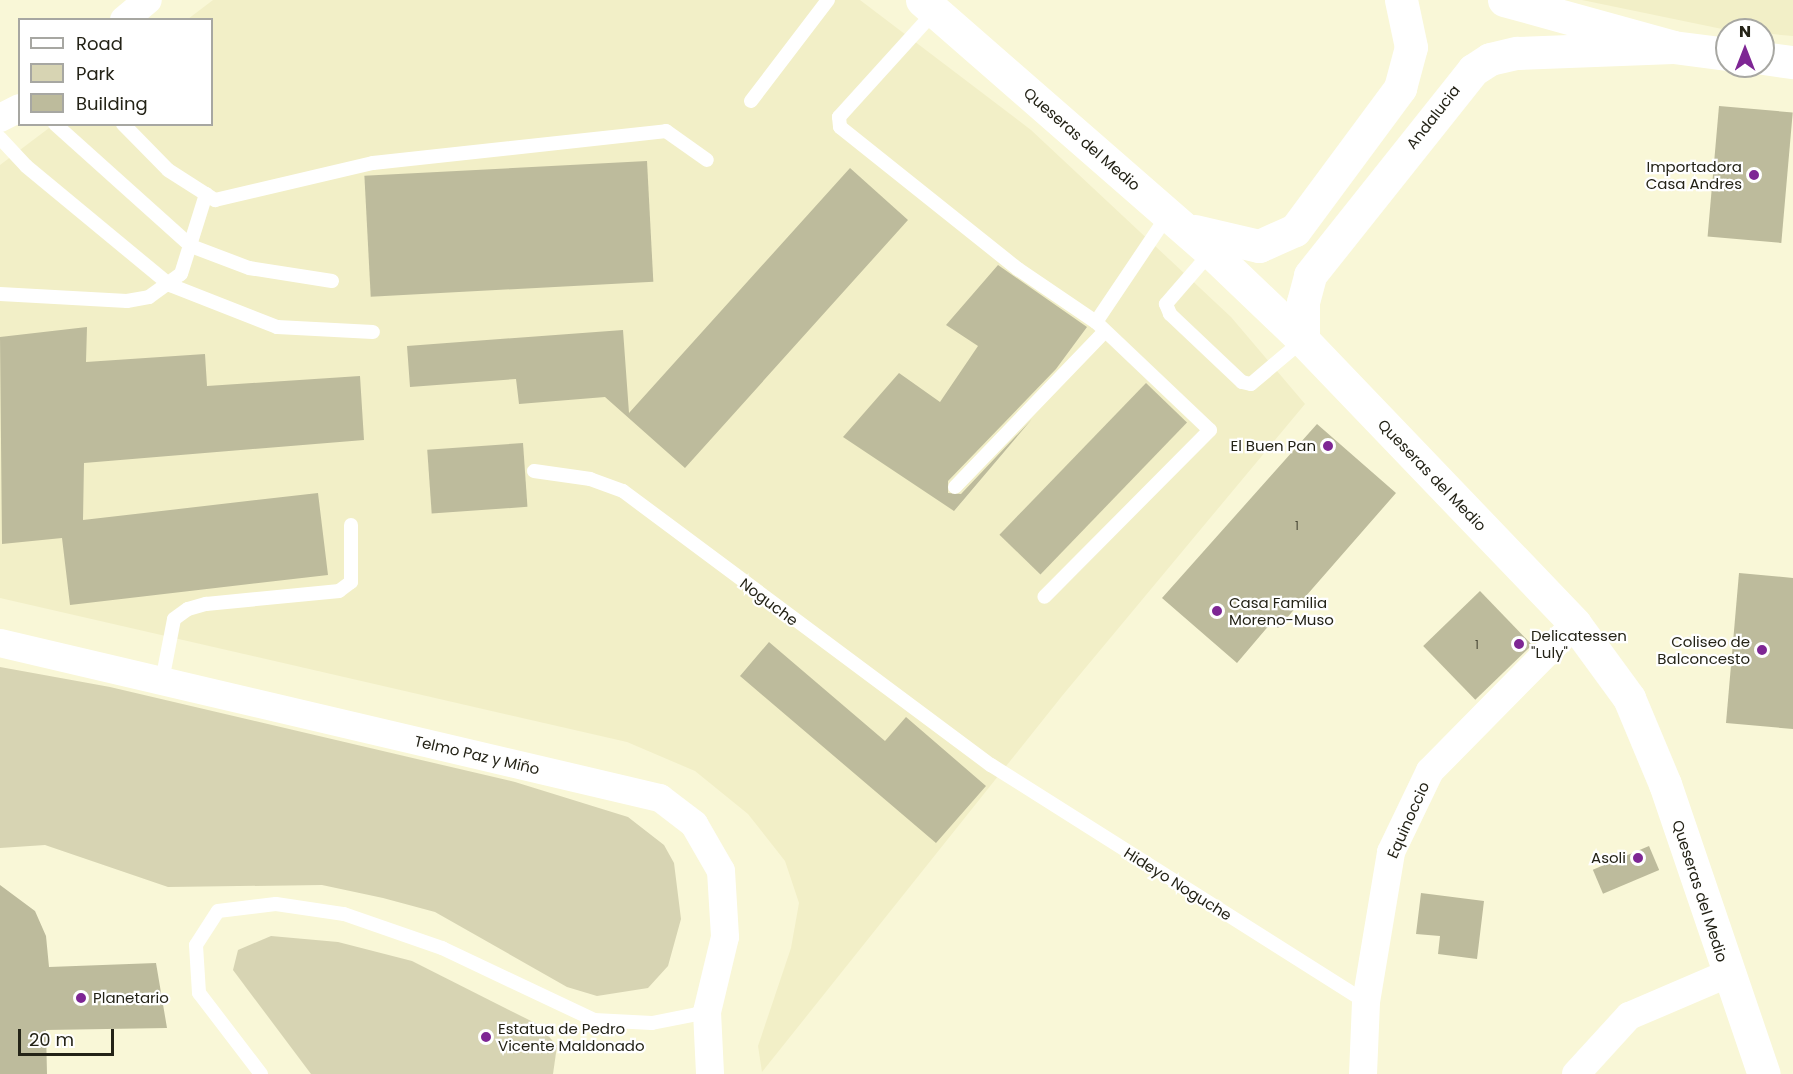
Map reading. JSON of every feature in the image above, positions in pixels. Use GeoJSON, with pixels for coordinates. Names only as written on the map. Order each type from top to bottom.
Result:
{"type":"FeatureCollection","features":[{"type":"Feature","properties":{"kind":"main road"},"geometry":{"type":"LineString","coordinates":[[1178,222],[1258,246],[1294,230],[1400,88],[1411,47],[1401,0]]}},
{"type":"Feature","properties":{"kind":"main road"},"geometry":{"type":"LineString","coordinates":[[1504,0],[1673,47],[1715,52]]}},
{"type":"Feature","properties":{"kind":"main road","name":"Queseras del Medio"},"geometry":{"type":"LineString","coordinates":[[929,6],[1178,222],[1303,340],[1575,624],[1629,698],[1665,784],[1727,974],[1763,1069]]}},
{"type":"Feature","properties":{"kind":"main road","name":"Andalucia"},"geometry":{"type":"LineString","coordinates":[[1303,340],[1303,302],[1310,275],[1473,70],[1490,59],[1517,53],[1673,47]]}},
{"type":"Feature","properties":{"kind":"main road"},"geometry":{"type":"LineString","coordinates":[[1775,60],[1793,62]]}},
{"type":"Feature","properties":{"kind":"street"},"geometry":{"type":"LineString","coordinates":[[126,18],[148,0]]}},
{"type":"Feature","properties":{"kind":"street"},"geometry":{"type":"LineString","coordinates":[[0,118],[18,109]]}},
{"type":"Feature","properties":{"kind":"street","name":"Equinoccio"},"geometry":{"type":"LineString","coordinates":[[1363,1074],[1366,1002],[1391,852],[1430,771],[1575,624]]}},
{"type":"Feature","properties":{"kind":"street","name":"Telmo Paz y Miño"},"geometry":{"type":"LineString","coordinates":[[0,643],[660,798],[694,824],[721,871],[725,937],[707,1012],[710,1074]]}},
{"type":"Feature","properties":{"kind":"street"},"geometry":{"type":"LineString","coordinates":[[1576,1074],[1629,1016],[1727,974]]}},
{"type":"Feature","properties":{"kind":"lane"},"geometry":{"type":"LineString","coordinates":[[751,101],[828,0]]}},
{"type":"Feature","properties":{"kind":"lane"},"geometry":{"type":"LineString","coordinates":[[929,6],[839,117],[840,127],[1018,269],[1100,327],[1210,430],[1044,597]]}},
{"type":"Feature","properties":{"kind":"lane"},"geometry":{"type":"LineString","coordinates":[[57,126],[191,246],[249,268],[332,281]]}},
{"type":"Feature","properties":{"kind":"lane"},"geometry":{"type":"LineString","coordinates":[[125,126],[168,170],[215,200],[373,163],[666,131],[707,160]]}},
{"type":"Feature","properties":{"kind":"lane"},"geometry":{"type":"LineString","coordinates":[[0,138],[26,166],[170,285],[277,327],[373,332]]}},
{"type":"Feature","properties":{"kind":"lane"},"geometry":{"type":"LineString","coordinates":[[0,294],[127,301],[149,297],[170,285],[181,274],[206,194]]}},
{"type":"Feature","properties":{"kind":"lane"},"geometry":{"type":"LineString","coordinates":[[955,487],[1100,327],[1178,222]]}},
{"type":"Feature","properties":{"kind":"lane"},"geometry":{"type":"LineString","coordinates":[[1211,252],[1166,304],[1170,314],[1242,382],[1251,384],[1303,340]]}},
{"type":"Feature","properties":{"kind":"lane","name":"Noguche"},"geometry":{"type":"LineString","coordinates":[[534,471],[590,479],[622,491],[991,765]]}},
{"type":"Feature","properties":{"kind":"lane"},"geometry":{"type":"LineString","coordinates":[[162,681],[174,619],[188,609],[206,603],[339,591],[351,582],[351,525]]}},
{"type":"Feature","properties":{"kind":"lane","name":"Hideyo Noguche"},"geometry":{"type":"LineString","coordinates":[[991,765],[1366,1002]]}},
{"type":"Feature","properties":{"kind":"lane"},"geometry":{"type":"LineString","coordinates":[[261,1074],[199,993],[195,945],[218,911],[276,904],[344,914],[442,948],[594,1020],[652,1023],[707,1012]]}},
{"type":"Feature","properties":{"kind":"shaded area"},"geometry":{"type":"Polygon","coordinates":[[[213,0],[860,0],[1031,130],[1231,317],[1305,404],[1062,696],[762,1072],[758,1046],[791,948],[799,903],[785,861],[748,814],[695,771],[627,742],[0,598],[0,165],[52,126],[213,126],[213,18],[189,18],[213,0]]]}},
{"type":"Feature","properties":{"kind":"shaded area"},"geometry":{"type":"Polygon","coordinates":[[[1582,0],[1793,0],[1793,36],[1775,34],[1775,18],[1715,18],[1715,28],[1582,0]]]}},
{"type":"Feature","properties":{"kind":"green space"},"geometry":{"type":"Polygon","coordinates":[[[0,667],[110,687],[515,782],[628,817],[664,845],[674,863],[681,919],[668,966],[648,988],[597,996],[567,987],[435,912],[383,898],[322,885],[168,887],[45,845],[0,848],[0,667]]]}},
{"type":"Feature","properties":{"kind":"green space"},"geometry":{"type":"Polygon","coordinates":[[[271,936],[338,942],[412,961],[539,1025],[557,1046],[553,1074],[311,1074],[233,970],[238,950],[271,936]]]}},
{"type":"Feature","properties":{"kind":"building","name":"Importadora Casa Andres"},"geometry":{"type":"Polygon","coordinates":[[[1719,106],[1793,112],[1781,243],[1708,237],[1719,106]]]}},
{"type":"Feature","properties":{"kind":"building"},"geometry":{"type":"Polygon","coordinates":[[[647,161],[653,282],[371,297],[364,176],[647,161]]]}},
{"type":"Feature","properties":{"kind":"building"},"geometry":{"type":"Polygon","coordinates":[[[850,168],[908,220],[685,468],[605,397],[519,404],[516,379],[410,387],[407,346],[623,330],[629,413],[850,168]]]}},
{"type":"Feature","properties":{"kind":"building"},"geometry":{"type":"Polygon","coordinates":[[[998,265],[1087,327],[1056,369],[948,481],[948,493],[961,494],[1032,419],[954,511],[843,437],[899,373],[940,402],[978,346],[946,325],[998,265]]]}},
{"type":"Feature","properties":{"kind":"building"},"geometry":{"type":"Polygon","coordinates":[[[87,327],[86,362],[205,354],[207,386],[360,376],[364,440],[84,463],[83,520],[318,493],[328,575],[70,605],[62,538],[2,544],[0,337],[87,327]]]}},
{"type":"Feature","properties":{"kind":"building"},"geometry":{"type":"Polygon","coordinates":[[[1146,383],[1187,423],[1040,574],[999,535],[1146,383]]]}},
{"type":"Feature","properties":{"kind":"building"},"geometry":{"type":"Polygon","coordinates":[[[1317,424],[1396,493],[1278,628],[1271,623],[1237,663],[1162,598],[1317,424]]]}},
{"type":"Feature","properties":{"kind":"building"},"geometry":{"type":"Polygon","coordinates":[[[523,443],[527,507],[432,514],[427,450],[523,443]]]}},
{"type":"Feature","properties":{"kind":"building","name":"Coliseo de Balconcesto"},"geometry":{"type":"Polygon","coordinates":[[[1739,573],[1793,578],[1793,729],[1726,723],[1739,573]]]}},
{"type":"Feature","properties":{"kind":"building"},"geometry":{"type":"Polygon","coordinates":[[[1480,591],[1532,645],[1475,700],[1423,646],[1480,591]]]}},
{"type":"Feature","properties":{"kind":"building"},"geometry":{"type":"Polygon","coordinates":[[[769,642],[885,741],[906,717],[986,786],[936,843],[740,676],[769,642]]]}},
{"type":"Feature","properties":{"kind":"building","name":"Asoli"},"geometry":{"type":"Polygon","coordinates":[[[1649,846],[1659,870],[1603,894],[1593,870],[1649,846]]]}},
{"type":"Feature","properties":{"kind":"building","name":"Planetario"},"geometry":{"type":"Polygon","coordinates":[[[0,885],[35,911],[46,936],[49,967],[156,963],[167,1028],[46,1030],[47,1074],[0,1074],[0,885]]]}},
{"type":"Feature","properties":{"kind":"building"},"geometry":{"type":"Polygon","coordinates":[[[1421,893],[1484,901],[1477,959],[1438,954],[1440,936],[1416,934],[1421,893]]]}},
{"type":"Feature","properties":{"kind":"place","name":"Importadora Casa Andres"},"geometry":{"type":"Point","coordinates":[1754,175]}},
{"type":"Feature","properties":{"kind":"place","name":"El Buen Pan"},"geometry":{"type":"Point","coordinates":[1328,446]}},
{"type":"Feature","properties":{"kind":"place","name":"Casa Familia Moreno-Muso"},"geometry":{"type":"Point","coordinates":[1217,611]}},
{"type":"Feature","properties":{"kind":"place","name":"Delicatessen \"Luly\""},"geometry":{"type":"Point","coordinates":[1519,644]}},
{"type":"Feature","properties":{"kind":"place","name":"Coliseo de Balconcesto"},"geometry":{"type":"Point","coordinates":[1762,650]}},
{"type":"Feature","properties":{"kind":"place","name":"Asoli"},"geometry":{"type":"Point","coordinates":[1638,858]}},
{"type":"Feature","properties":{"kind":"place","name":"Planetario"},"geometry":{"type":"Point","coordinates":[81,998]}},
{"type":"Feature","properties":{"kind":"place","name":"Estatua de Pedro Vicente Maldonado"},"geometry":{"type":"Point","coordinates":[486,1037]}}]}
